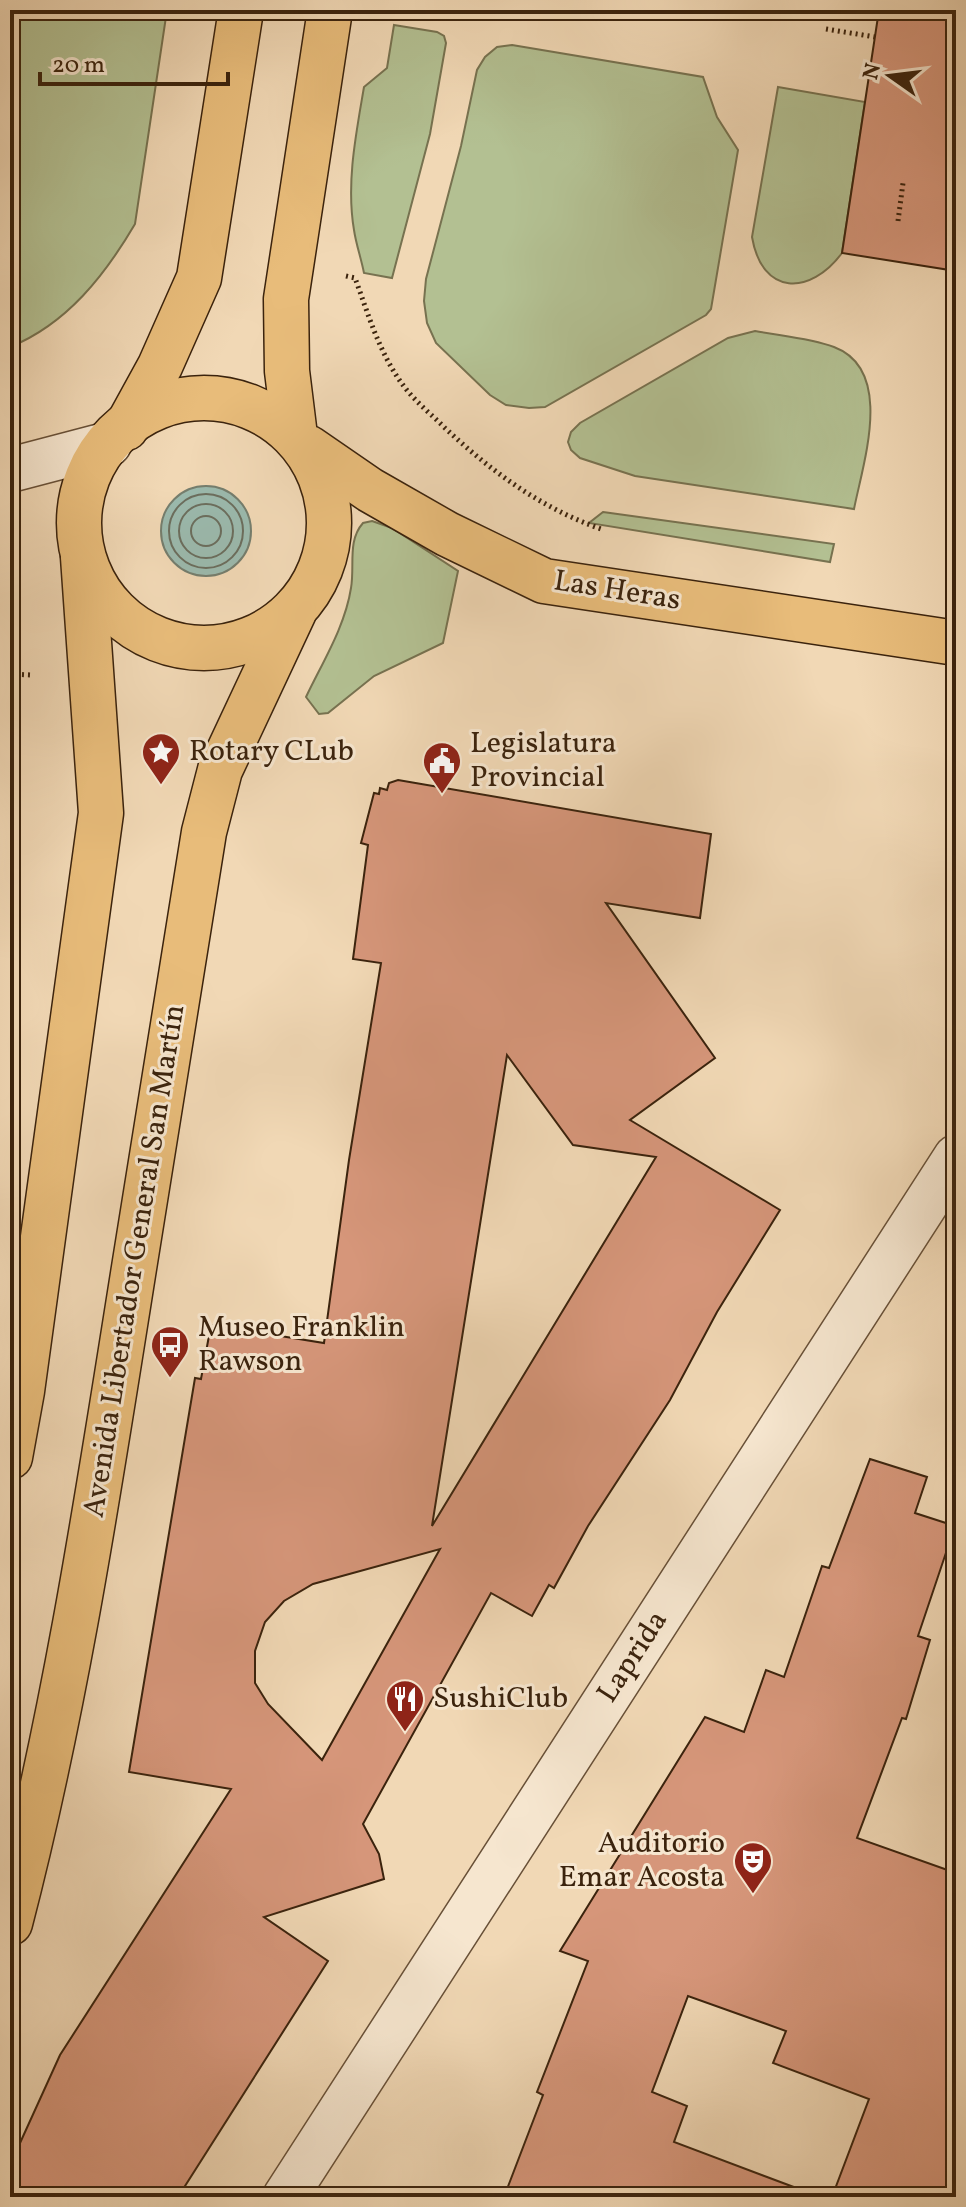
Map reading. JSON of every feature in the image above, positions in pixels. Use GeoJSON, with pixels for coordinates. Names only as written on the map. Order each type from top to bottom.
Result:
{"type":"FeatureCollection","features":[{"type":"Feature","properties":{"kind":"main road"},"geometry":{"type":"LineString","coordinates":[[10,1457],[101,813],[78,514],[90,471],[117,436],[160,366],[199,278],[241,10]]}},
{"type":"Feature","properties":{"kind":"main road"},"geometry":{"type":"LineString","coordinates":[[83,557],[102,596],[132,627],[172,645],[215,649],[258,637],[294,612],[318,575],[329,533],[325,489],[302,442],[287,371],[286,328],[291,266],[330,10]]}},
{"type":"Feature","properties":{"kind":"main road"},"geometry":{"type":"LineString","coordinates":[[117,436],[150,410],[191,398],[236,401],[275,419],[302,442]]}},
{"type":"Feature","properties":{"kind":"main road","name":"Las Heras"},"geometry":{"type":"LineString","coordinates":[[302,442],[370,490],[447,534],[544,581],[956,643]]}},
{"type":"Feature","properties":{"kind":"main road","name":"Avenida Libertador General San Martín"},"geometry":{"type":"LineString","coordinates":[[10,1923],[40,1804],[66,1675],[107,1442],[209,808],[230,744],[294,612]]}},
{"type":"Feature","properties":{"kind":"street"},"geometry":{"type":"LineString","coordinates":[[10,470],[117,436]]}},
{"type":"Feature","properties":{"kind":"street","name":"Laprida"},"geometry":{"type":"LineString","coordinates":[[285,2197],[956,1157]]}},
{"type":"Feature","properties":{"kind":"path"},"geometry":{"type":"LineString","coordinates":[[826,29],[875,37]]}},
{"type":"Feature","properties":{"kind":"path"},"geometry":{"type":"LineString","coordinates":[[898,221],[903,183]]}},
{"type":"Feature","properties":{"kind":"path"},"geometry":{"type":"LineString","coordinates":[[291,266],[355,278],[372,328],[387,359],[405,388],[428,411],[513,485],[566,517],[618,532]]}},
{"type":"Feature","properties":{"kind":"path"},"geometry":{"type":"LineString","coordinates":[[10,674],[31,675]]}},
{"type":"Feature","properties":{"kind":"green space"},"geometry":{"type":"Polygon","coordinates":[[[10,10],[167,10],[135,224],[111,262],[83,296],[49,325],[10,347],[10,10]]]}},
{"type":"Feature","properties":{"kind":"green space"},"geometry":{"type":"Polygon","coordinates":[[[394,25],[437,32],[444,36],[446,43],[430,134],[392,278],[364,273],[354,230],[351,194],[364,87],[387,68],[394,25]]]}},
{"type":"Feature","properties":{"kind":"green space"},"geometry":{"type":"Polygon","coordinates":[[[512,45],[703,77],[717,117],[738,150],[711,309],[706,315],[545,407],[506,405],[490,395],[436,343],[427,323],[424,301],[426,279],[461,146],[477,70],[485,57],[497,47],[512,45]]]}},
{"type":"Feature","properties":{"kind":"green space"},"geometry":{"type":"Polygon","coordinates":[[[778,87],[865,102],[842,253],[816,277],[802,282],[789,283],[776,279],[766,270],[757,256],[752,237],[778,87]]]}},
{"type":"Feature","properties":{"kind":"green space"},"geometry":{"type":"Polygon","coordinates":[[[755,331],[834,347],[853,359],[864,376],[870,396],[870,419],[868,444],[854,509],[635,476],[580,458],[571,450],[568,442],[571,432],[580,423],[728,338],[755,331]]]}},
{"type":"Feature","properties":{"kind":"green space"},"geometry":{"type":"Polygon","coordinates":[[[603,512],[834,544],[830,562],[589,523],[603,512]]]}},
{"type":"Feature","properties":{"kind":"green space"},"geometry":{"type":"Polygon","coordinates":[[[372,521],[392,528],[458,571],[443,643],[374,676],[328,713],[319,714],[306,697],[344,617],[358,530],[363,523],[372,521]]]}},
{"type":"Feature","properties":{"kind":"green space"},"geometry":{"type":"Polygon","coordinates":[[[10,788],[16,831],[10,906],[10,788]]]}},
{"type":"Feature","properties":{"kind":"water"},"geometry":{"type":"Polygon","coordinates":[[[206,486],[223,490],[238,499],[247,514],[251,531],[247,548],[238,563],[223,572],[206,576],[189,572],[174,563],[165,548],[161,531],[165,514],[174,499],[189,490],[206,486]]]}},
{"type":"Feature","properties":{"kind":"building"},"geometry":{"type":"Polygon","coordinates":[[[879,10],[956,10],[956,271],[842,253],[879,10]]]}},
{"type":"Feature","properties":{"kind":"building"},"geometry":{"type":"Polygon","coordinates":[[[398,780],[711,834],[700,918],[606,903],[715,1058],[630,1120],[780,1210],[717,1312],[670,1400],[588,1526],[554,1588],[549,1585],[532,1616],[491,1593],[363,1824],[379,1854],[384,1879],[264,1917],[328,1961],[178,2197],[10,2197],[10,2165],[60,2055],[231,1789],[129,1772],[195,1378],[201,1379],[211,1325],[324,1343],[349,1160],[381,963],[353,959],[368,845],[361,843],[374,793],[379,794],[380,788],[387,790],[389,783],[398,780]],[[507,1055],[432,1526],[656,1157],[573,1145],[507,1055]],[[440,1549],[313,1584],[284,1601],[265,1622],[255,1651],[255,1683],[268,1704],[322,1760],[440,1549]]]}},
{"type":"Feature","properties":{"kind":"building"},"geometry":{"type":"Polygon","coordinates":[[[870,1459],[927,1477],[915,1513],[955,1526],[918,1636],[930,1640],[906,1719],[902,1718],[857,1838],[956,1873],[956,2197],[832,2197],[869,2099],[773,2063],[786,2031],[688,1996],[652,2092],[687,2106],[674,2142],[807,2192],[806,2197],[504,2197],[543,2095],[537,2092],[588,1961],[560,1951],[705,1717],[744,1732],[766,1670],[784,1677],[822,1566],[829,1568],[870,1459]]]}},
{"type":"Feature","properties":{"kind":"place","name":"Rotary CLub"},"geometry":{"type":"Point","coordinates":[161,786]}},
{"type":"Feature","properties":{"kind":"place","name":"Legislatura Provincial"},"geometry":{"type":"Point","coordinates":[442,795]}},
{"type":"Feature","properties":{"kind":"place","name":"Museo Franklin Rawson"},"geometry":{"type":"Point","coordinates":[170,1379]}},
{"type":"Feature","properties":{"kind":"place","name":"SushiClub"},"geometry":{"type":"Point","coordinates":[405,1733]}},
{"type":"Feature","properties":{"kind":"place","name":"Auditorio Emar Acosta"},"geometry":{"type":"Point","coordinates":[753,1895]}}]}
